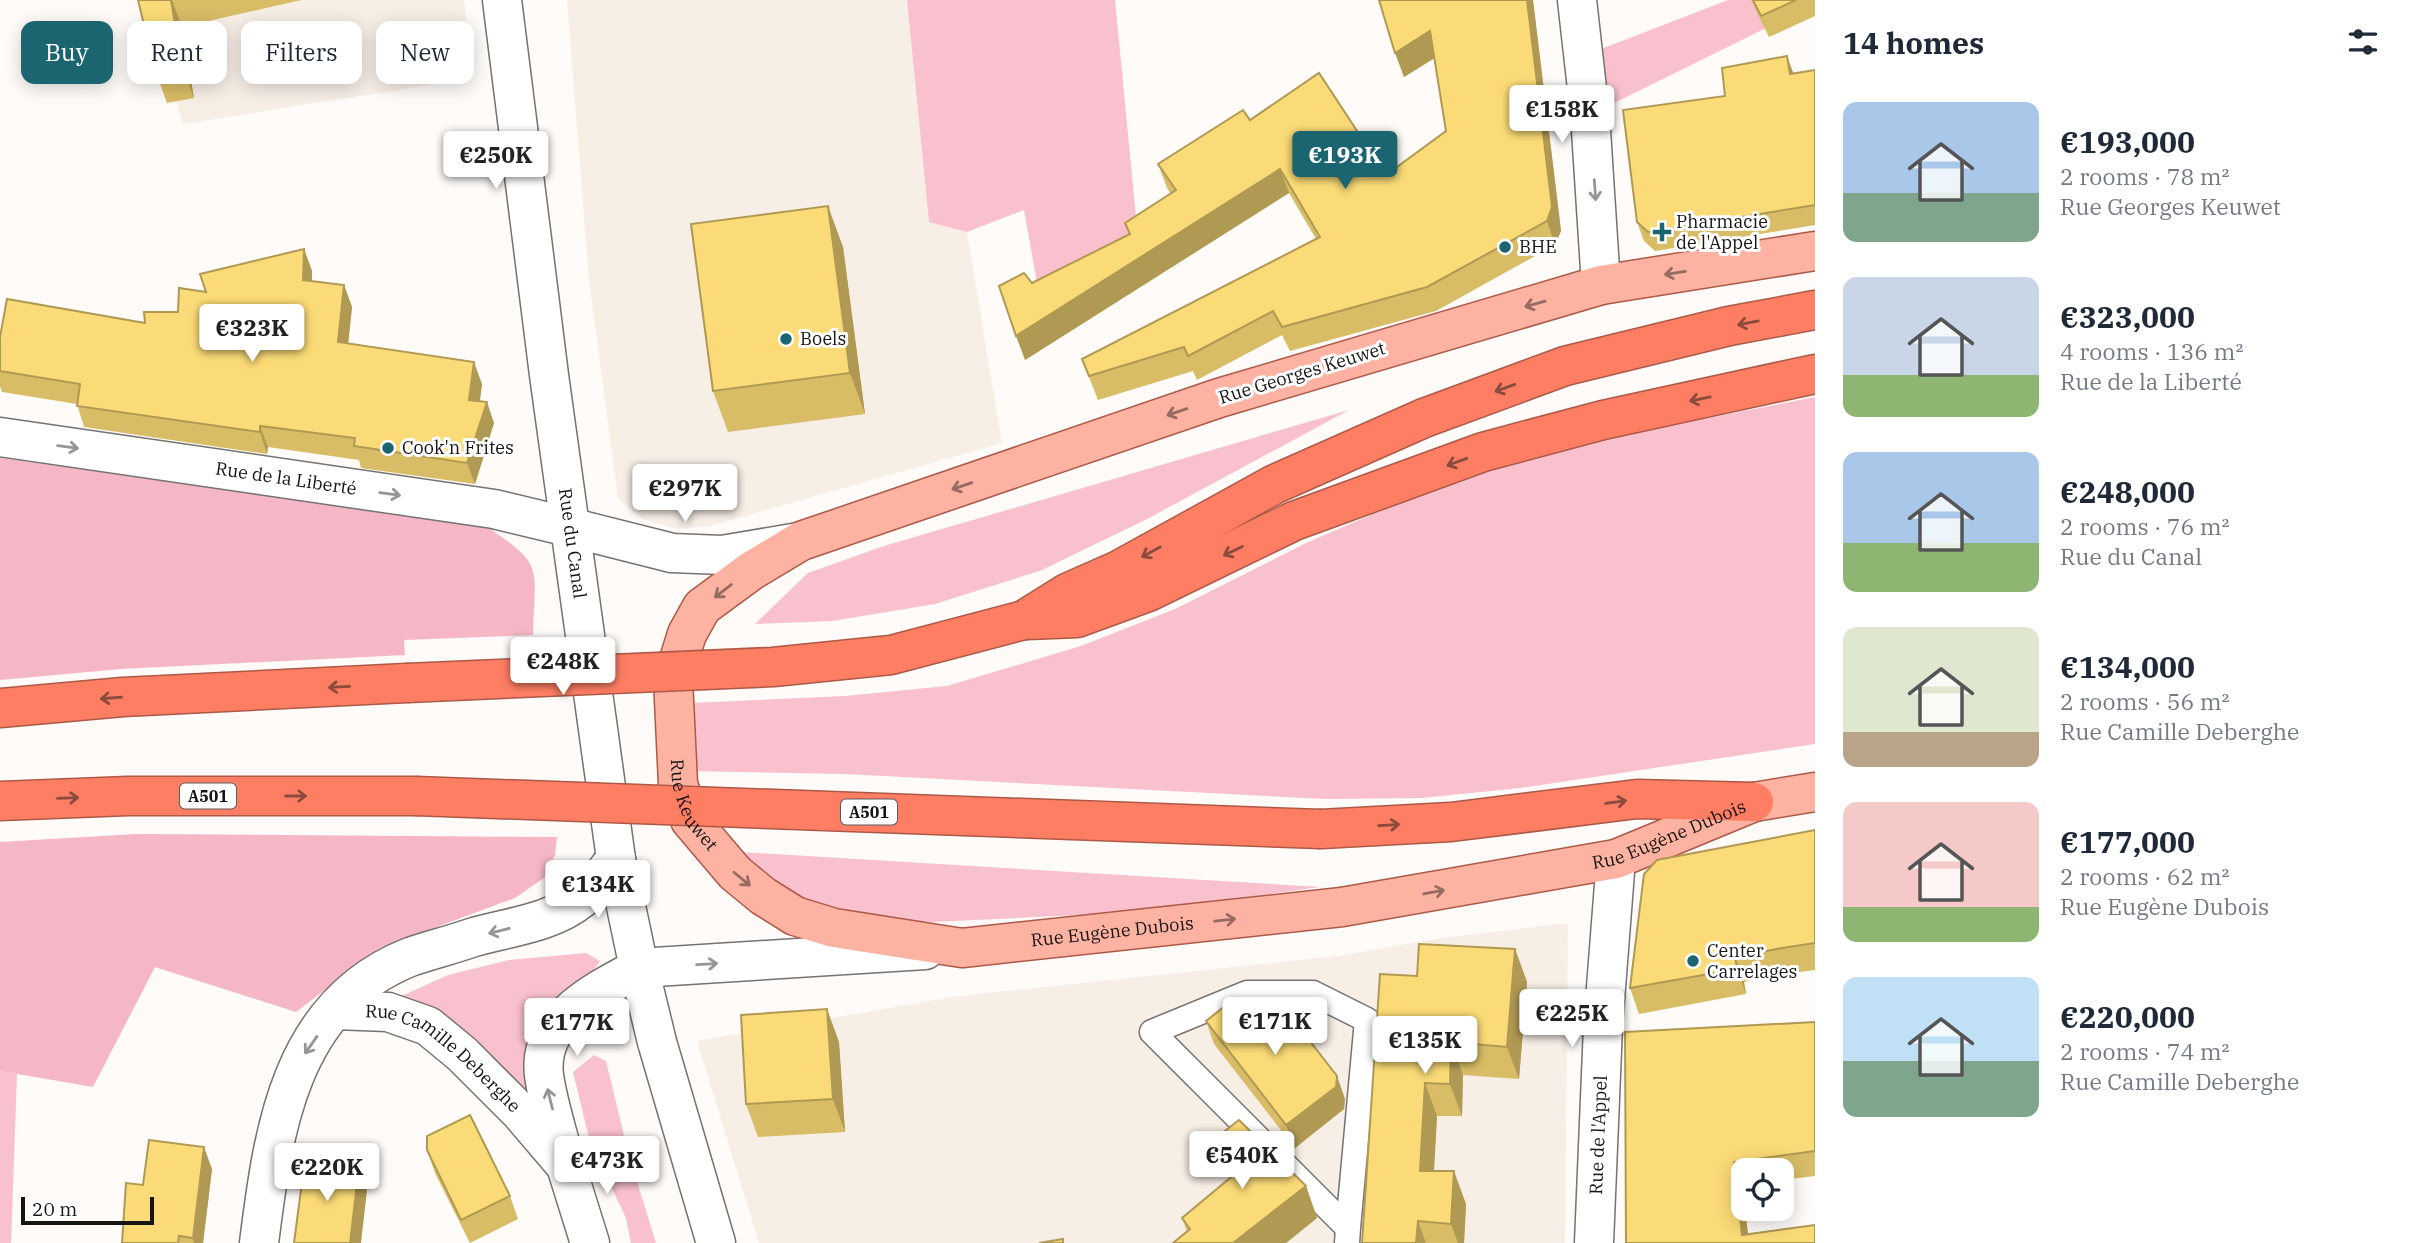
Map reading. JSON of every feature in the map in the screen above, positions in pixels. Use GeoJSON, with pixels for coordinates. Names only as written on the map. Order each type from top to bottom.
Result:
{"type":"FeatureCollection","features":[{"type":"Feature","properties":{"kind":"highway"},"geometry":{"type":"LineString","coordinates":[[1024,620],[1067,593],[1119,570],[1275,484],[1424,418],[1565,366],[1729,326],[1815,310]]}},
{"type":"Feature","properties":{"kind":"highway"},"geometry":{"type":"LineString","coordinates":[[0,708],[123,697],[774,667],[891,655],[1024,620],[1077,618],[1124,601],[1294,521],[1483,452],[1603,420],[1815,374]]}},
{"type":"Feature","properties":{"kind":"highway","name":"A501"},"geometry":{"type":"LineString","coordinates":[[0,801],[128,796],[416,796],[1321,829],[1451,822],[1637,799],[1754,802]]}},
{"type":"Feature","properties":{"kind":"main road","name":"Rue Georges Keuwet"},"geometry":{"type":"LineString","coordinates":[[801,541],[1219,398],[1601,285],[1815,251]]}},
{"type":"Feature","properties":{"kind":"main road","name":"Rue Keuwet"},"geometry":{"type":"LineString","coordinates":[[801,541],[751,571],[702,607],[687,634],[673,679],[678,784],[690,820],[735,873],[763,896],[795,916],[834,928],[962,948]]}},
{"type":"Feature","properties":{"kind":"main road","name":"Rue Eugène Dubois"},"geometry":{"type":"LineString","coordinates":[[962,948],[1342,907],[1616,859],[1754,802],[1815,792]]}},
{"type":"Feature","properties":{"kind":"street","name":"Rue du Canal"},"geometry":{"type":"LineString","coordinates":[[502,0],[569,527],[616,859],[657,1042],[716,1243]]}},
{"type":"Feature","properties":{"kind":"street"},"geometry":{"type":"LineString","coordinates":[[1577,0],[1590,115],[1601,285]]}},
{"type":"Feature","properties":{"kind":"street","name":"Rue de la Liberté"},"geometry":{"type":"LineString","coordinates":[[0,437],[494,509],[672,554],[722,555],[801,541]]}},
{"type":"Feature","properties":{"kind":"street","name":"Rue Camille Deberghe"},"geometry":{"type":"LineString","coordinates":[[259,1243],[270,1150],[281,1108],[299,1062],[335,1010],[367,982],[408,958],[551,917],[581,899],[616,859]]}},
{"type":"Feature","properties":{"kind":"street","name":"Rue de l'Appel"},"geometry":{"type":"LineString","coordinates":[[1594,1243],[1603,1026],[1616,859]]}},
{"type":"Feature","properties":{"kind":"street","name":"Rue Eugène Dubois"},"geometry":{"type":"LineString","coordinates":[[566,1166],[544,1073],[550,1037],[564,1016],[602,988],[639,968],[962,948]]}},
{"type":"Feature","properties":{"kind":"street","name":"Rue Camille Deberghe"},"geometry":{"type":"LineString","coordinates":[[335,1010],[388,1012],[428,1026],[462,1054],[511,1102],[566,1166],[590,1243]]}},
{"type":"Feature","properties":{"kind":"lane"},"geometry":{"type":"LineString","coordinates":[[1247,993],[1313,993],[1367,1020],[1348,1236],[1152,1032],[1247,993]]}},
{"type":"Feature","properties":{"kind":"shaded area"},"geometry":{"type":"Polygon","coordinates":[[[146,0],[464,0],[466,21],[376,21],[376,84],[435,84],[183,124],[171,84],[227,84],[227,21],[152,21],[146,0]]]}},
{"type":"Feature","properties":{"kind":"shaded area"},"geometry":{"type":"Polygon","coordinates":[[[567,0],[907,0],[929,221],[967,232],[1002,443],[710,526],[677,529],[643,519],[618,499],[589,280],[567,0]]]}},
{"type":"Feature","properties":{"kind":"shaded area"},"geometry":{"type":"Polygon","coordinates":[[[907,0],[1115,0],[1138,238],[1038,288],[1024,210],[967,232],[929,222],[907,0]]]}},
{"type":"Feature","properties":{"kind":"shaded area"},"geometry":{"type":"Polygon","coordinates":[[[1728,0],[1755,0],[1770,26],[1590,115],[1583,56],[1728,0]]]}},
{"type":"Feature","properties":{"kind":"shaded area"},"geometry":{"type":"Polygon","coordinates":[[[1815,397],[1815,744],[1520,788],[1421,798],[1325,799],[845,774],[690,771],[692,703],[845,696],[947,686],[1081,646],[1175,609],[1306,543],[1438,486],[1591,441],[1815,397]]]}},
{"type":"Feature","properties":{"kind":"shaded area"},"geometry":{"type":"Polygon","coordinates":[[[1349,410],[1147,519],[1042,570],[935,604],[832,621],[755,624],[808,573],[884,546],[1349,410]]]}},
{"type":"Feature","properties":{"kind":"shaded area"},"geometry":{"type":"Polygon","coordinates":[[[0,458],[484,525],[518,549],[532,569],[535,594],[533,635],[404,640],[405,655],[121,669],[0,680],[0,458]]]}},
{"type":"Feature","properties":{"kind":"shaded area"},"geometry":{"type":"Polygon","coordinates":[[[136,834],[557,837],[555,855],[544,878],[515,898],[380,948],[296,1012],[155,967],[93,1087],[0,1071],[0,842],[136,834]]]}},
{"type":"Feature","properties":{"kind":"shaded area"},"geometry":{"type":"Polygon","coordinates":[[[740,852],[1320,887],[1141,912],[933,922],[849,918],[796,902],[740,852]]]}},
{"type":"Feature","properties":{"kind":"shaded area"},"geometry":{"type":"Polygon","coordinates":[[[1568,923],[1565,1243],[759,1243],[697,1041],[959,996],[1338,956],[1442,938],[1568,923]]]}},
{"type":"Feature","properties":{"kind":"shaded area"},"geometry":{"type":"Polygon","coordinates":[[[586,953],[600,961],[597,966],[553,999],[535,1021],[527,1046],[527,1090],[496,1062],[384,1004],[448,975],[509,960],[586,953]]]}},
{"type":"Feature","properties":{"kind":"shaded area"},"geometry":{"type":"Polygon","coordinates":[[[594,1055],[606,1061],[628,1152],[656,1243],[631,1243],[626,1218],[590,1142],[573,1072],[594,1055]]]}},
{"type":"Feature","properties":{"kind":"shaded area"},"geometry":{"type":"Polygon","coordinates":[[[0,1071],[17,1074],[11,1243],[0,1243],[0,1071]]]}},
{"type":"Feature","properties":{"kind":"building"},"geometry":{"type":"Polygon","coordinates":[[[138,0],[171,0],[175,21],[143,21],[138,0]]]}},
{"type":"Feature","properties":{"kind":"building"},"geometry":{"type":"Polygon","coordinates":[[[1379,0],[1527,0],[1552,207],[1547,221],[1427,287],[1282,327],[1273,311],[1188,356],[1184,347],[1089,376],[1082,359],[1320,237],[1280,169],[1016,336],[999,286],[1024,273],[1032,283],[1130,234],[1125,223],[1176,190],[1158,164],[1243,110],[1250,120],[1319,73],[1386,175],[1446,131],[1430,31],[1395,53],[1379,0]]]}},
{"type":"Feature","properties":{"kind":"building"},"geometry":{"type":"Polygon","coordinates":[[[1753,0],[1796,0],[1761,16],[1753,0]]]}},
{"type":"Feature","properties":{"kind":"building"},"geometry":{"type":"Polygon","coordinates":[[[1787,56],[1790,74],[1815,70],[1815,205],[1648,232],[1637,222],[1623,110],[1725,96],[1722,68],[1787,56]]]}},
{"type":"Feature","properties":{"kind":"building","name":"Boels"},"geometry":{"type":"Polygon","coordinates":[[[828,206],[850,373],[713,391],[691,224],[828,206]]]}},
{"type":"Feature","properties":{"kind":"building"},"geometry":{"type":"Polygon","coordinates":[[[304,249],[303,280],[344,285],[338,342],[474,362],[469,400],[487,402],[467,463],[354,446],[355,438],[260,426],[260,432],[77,406],[80,384],[0,371],[0,337],[7,299],[145,323],[144,312],[178,312],[179,288],[206,292],[200,274],[304,249]]]}},
{"type":"Feature","properties":{"kind":"building"},"geometry":{"type":"Polygon","coordinates":[[[1815,830],[1815,943],[1735,957],[1737,969],[1630,988],[1644,874],[1657,860],[1815,830]]]}},
{"type":"Feature","properties":{"kind":"building"},"geometry":{"type":"Polygon","coordinates":[[[1419,944],[1515,949],[1507,1047],[1451,1042],[1450,1084],[1425,1083],[1420,1171],[1454,1171],[1451,1224],[1418,1221],[1416,1243],[1362,1243],[1380,974],[1417,976],[1419,944]]]}},
{"type":"Feature","properties":{"kind":"building"},"geometry":{"type":"Polygon","coordinates":[[[1235,998],[1252,1020],[1278,1000],[1337,1076],[1336,1087],[1286,1125],[1206,1021],[1235,998]]]}},
{"type":"Feature","properties":{"kind":"building"},"geometry":{"type":"Polygon","coordinates":[[[827,1009],[833,1099],[746,1104],[741,1015],[827,1009]]]}},
{"type":"Feature","properties":{"kind":"building"},"geometry":{"type":"Polygon","coordinates":[[[1815,1022],[1815,1151],[1763,1158],[1731,1158],[1731,1221],[1740,1221],[1742,1235],[1815,1225],[1815,1243],[1626,1243],[1625,1032],[1815,1022]]]}},
{"type":"Feature","properties":{"kind":"building"},"geometry":{"type":"Polygon","coordinates":[[[470,1115],[510,1196],[461,1220],[427,1150],[427,1136],[470,1115]]]}},
{"type":"Feature","properties":{"kind":"building"},"geometry":{"type":"Polygon","coordinates":[[[1239,1120],[1306,1186],[1233,1243],[1173,1243],[1190,1229],[1182,1218],[1236,1173],[1225,1157],[1229,1154],[1217,1137],[1239,1120]]]}},
{"type":"Feature","properties":{"kind":"building"},"geometry":{"type":"Polygon","coordinates":[[[149,1140],[204,1147],[193,1238],[179,1236],[178,1243],[122,1243],[126,1183],[143,1185],[149,1140]]]}},
{"type":"Feature","properties":{"kind":"building"},"geometry":{"type":"Polygon","coordinates":[[[305,1159],[359,1167],[350,1243],[294,1243],[305,1159]]]}},
{"type":"Feature","properties":{"kind":"building"},"geometry":{"type":"Polygon","coordinates":[[[1063,1239],[1063,1243],[1039,1243],[1063,1239]]]}},
{"type":"Feature","properties":{"kind":"place","name":"Pharmacie de l'Appel"},"geometry":{"type":"Point","coordinates":[1662,232]}},
{"type":"Feature","properties":{"kind":"place","name":"BHE"},"geometry":{"type":"Point","coordinates":[1505,247]}},
{"type":"Feature","properties":{"kind":"place","name":"Boels"},"geometry":{"type":"Point","coordinates":[786,339]}},
{"type":"Feature","properties":{"kind":"place","name":"Cook'n Frites"},"geometry":{"type":"Point","coordinates":[388,448]}},
{"type":"Feature","properties":{"kind":"place","name":"Center Carrelages"},"geometry":{"type":"Point","coordinates":[1693,961]}}]}
